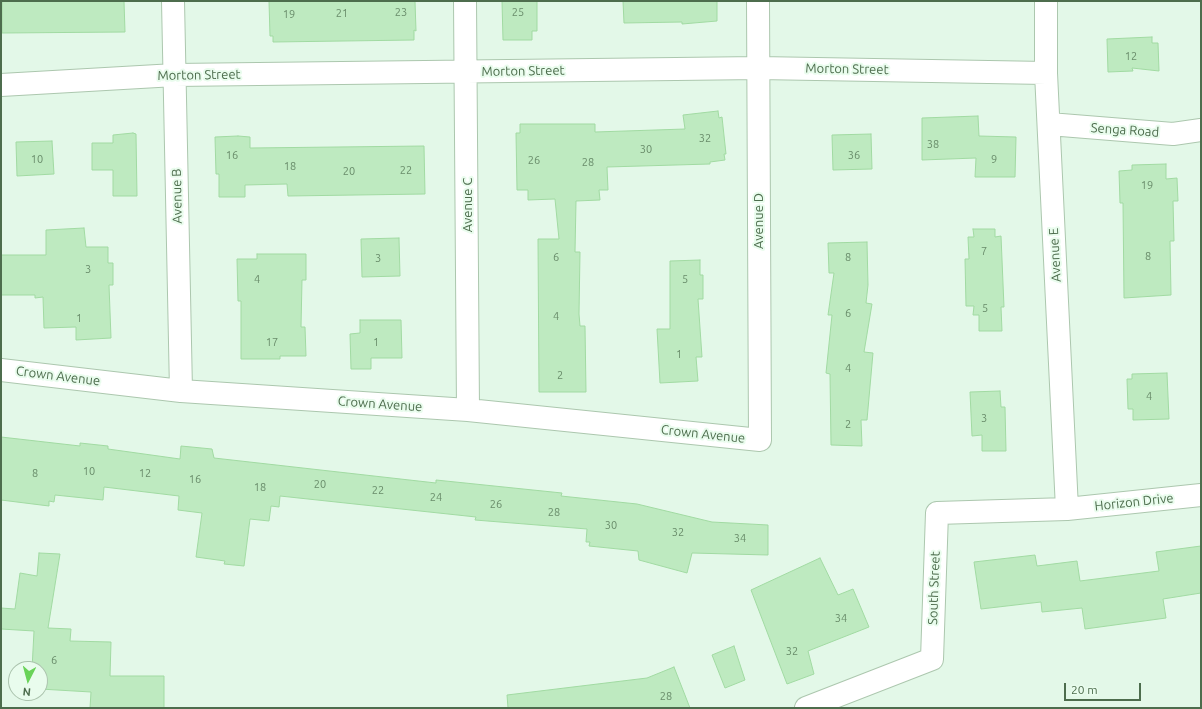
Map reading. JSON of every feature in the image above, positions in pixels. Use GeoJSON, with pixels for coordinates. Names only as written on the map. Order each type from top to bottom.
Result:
{"type":"FeatureCollection","features":[{"type":"Feature","properties":{"kind":"street","name":"Avenue B"},"geometry":{"type":"LineString","coordinates":[[173,1],[181,391]]}},
{"type":"Feature","properties":{"kind":"street","name":"Avenue C"},"geometry":{"type":"LineString","coordinates":[[466,1],[468,410]]}},
{"type":"Feature","properties":{"kind":"street","name":"Avenue D"},"geometry":{"type":"LineString","coordinates":[[758,1],[760,440]]}},
{"type":"Feature","properties":{"kind":"street","name":"Avenue E"},"geometry":{"type":"LineString","coordinates":[[1046,1],[1046,73],[1067,509]]}},
{"type":"Feature","properties":{"kind":"street","name":"Morton Street"},"geometry":{"type":"LineString","coordinates":[[1,85],[175,75],[759,68],[1046,73]]}},
{"type":"Feature","properties":{"kind":"street","name":"Senga Road"},"geometry":{"type":"LineString","coordinates":[[1049,124],[1173,134],[1201,130]]}},
{"type":"Feature","properties":{"kind":"street","name":"Crown Avenue"},"geometry":{"type":"LineString","coordinates":[[1,370],[181,391],[468,410],[760,440]]}},
{"type":"Feature","properties":{"kind":"street","name":"Horizon Drive"},"geometry":{"type":"LineString","coordinates":[[1067,509],[1201,495]]}},
{"type":"Feature","properties":{"kind":"street","name":"South Street"},"geometry":{"type":"LineString","coordinates":[[806,708],[932,659],[937,513],[1067,509]]}},
{"type":"Feature","properties":{"kind":"building"},"geometry":{"type":"Polygon","coordinates":[[[2,1],[124,1],[125,32],[2,33],[2,1]]]}},
{"type":"Feature","properties":{"kind":"building"},"geometry":{"type":"Polygon","coordinates":[[[269,1],[415,1],[416,31],[414,30],[414,40],[273,42],[273,36],[270,36],[269,1]]]}},
{"type":"Feature","properties":{"kind":"building"},"geometry":{"type":"Polygon","coordinates":[[[502,1],[537,1],[537,31],[532,31],[532,40],[503,40],[502,1]]]}},
{"type":"Feature","properties":{"kind":"building"},"geometry":{"type":"Polygon","coordinates":[[[623,1],[717,1],[717,21],[682,24],[682,22],[624,23],[623,1]]]}},
{"type":"Feature","properties":{"kind":"building"},"geometry":{"type":"Polygon","coordinates":[[[1152,37],[1152,43],[1158,43],[1159,71],[1132,68],[1133,71],[1108,72],[1107,39],[1152,37]]]}},
{"type":"Feature","properties":{"kind":"building"},"geometry":{"type":"Polygon","coordinates":[[[718,111],[719,118],[722,117],[726,154],[724,154],[725,160],[710,162],[710,164],[607,167],[608,190],[599,190],[600,200],[576,201],[575,252],[580,252],[579,314],[580,326],[585,326],[586,392],[539,392],[538,239],[559,239],[555,199],[528,200],[528,190],[517,190],[516,133],[520,133],[520,124],[595,124],[595,132],[685,129],[683,115],[718,111]]]}},
{"type":"Feature","properties":{"kind":"building"},"geometry":{"type":"Polygon","coordinates":[[[978,116],[979,136],[1016,137],[1015,177],[975,177],[976,158],[922,160],[922,118],[978,116]]]}},
{"type":"Feature","properties":{"kind":"building"},"geometry":{"type":"Polygon","coordinates":[[[136,134],[137,196],[113,196],[113,170],[92,170],[92,143],[113,143],[113,135],[136,134]]]}},
{"type":"Feature","properties":{"kind":"building"},"geometry":{"type":"Polygon","coordinates":[[[871,134],[872,169],[833,170],[832,135],[871,134]]]}},
{"type":"Feature","properties":{"kind":"building"},"geometry":{"type":"Polygon","coordinates":[[[215,137],[250,137],[250,148],[424,146],[425,194],[288,196],[287,184],[245,185],[245,197],[219,197],[219,174],[216,174],[215,137]]]}},
{"type":"Feature","properties":{"kind":"building"},"geometry":{"type":"Polygon","coordinates":[[[52,141],[54,174],[17,176],[16,142],[52,141]]]}},
{"type":"Feature","properties":{"kind":"building"},"geometry":{"type":"Polygon","coordinates":[[[1166,164],[1166,179],[1177,178],[1178,201],[1173,201],[1174,241],[1170,241],[1171,295],[1124,298],[1123,203],[1120,203],[1119,171],[1132,170],[1132,165],[1166,164]]]}},
{"type":"Feature","properties":{"kind":"building"},"geometry":{"type":"Polygon","coordinates":[[[84,228],[86,247],[108,247],[108,263],[113,263],[113,285],[109,285],[111,338],[76,340],[76,327],[44,328],[43,297],[35,298],[35,295],[1,295],[1,255],[46,255],[46,230],[84,228]]]}},
{"type":"Feature","properties":{"kind":"building"},"geometry":{"type":"Polygon","coordinates":[[[973,229],[995,229],[995,237],[1001,236],[1004,307],[1001,307],[1002,331],[979,331],[979,315],[973,315],[974,306],[966,306],[965,259],[969,259],[968,237],[974,237],[973,229]]]}},
{"type":"Feature","properties":{"kind":"building"},"geometry":{"type":"Polygon","coordinates":[[[399,238],[400,276],[362,277],[361,239],[399,238]]]}},
{"type":"Feature","properties":{"kind":"building"},"geometry":{"type":"Polygon","coordinates":[[[867,242],[868,285],[866,303],[872,304],[864,352],[873,353],[867,420],[861,420],[862,446],[831,445],[830,374],[826,373],[832,315],[828,315],[834,273],[829,273],[828,243],[867,242]]]}},
{"type":"Feature","properties":{"kind":"building"},"geometry":{"type":"Polygon","coordinates":[[[257,254],[306,254],[306,280],[302,280],[301,327],[305,327],[306,356],[280,356],[280,359],[241,359],[241,301],[238,301],[237,259],[257,259],[257,254]]]}},
{"type":"Feature","properties":{"kind":"building"},"geometry":{"type":"Polygon","coordinates":[[[700,260],[700,275],[703,275],[703,299],[698,299],[702,357],[696,357],[698,381],[660,383],[657,329],[670,329],[670,261],[700,260]]]}},
{"type":"Feature","properties":{"kind":"building"},"geometry":{"type":"Polygon","coordinates":[[[360,320],[401,320],[402,358],[371,358],[371,369],[351,369],[350,334],[360,333],[360,320]]]}},
{"type":"Feature","properties":{"kind":"building"},"geometry":{"type":"Polygon","coordinates":[[[1167,373],[1169,419],[1133,420],[1133,409],[1128,409],[1127,379],[1132,379],[1132,374],[1167,373]]]}},
{"type":"Feature","properties":{"kind":"building"},"geometry":{"type":"Polygon","coordinates":[[[1000,391],[1001,407],[1005,407],[1006,451],[982,451],[982,435],[972,436],[970,392],[1000,391]]]}},
{"type":"Feature","properties":{"kind":"building"},"geometry":{"type":"Polygon","coordinates":[[[1,437],[80,446],[80,443],[108,446],[108,449],[180,459],[181,446],[212,449],[214,458],[436,483],[436,480],[562,493],[561,496],[637,504],[712,522],[768,525],[768,555],[692,553],[687,573],[639,560],[638,551],[589,546],[590,542],[586,542],[587,529],[475,520],[476,517],[280,496],[279,507],[271,506],[269,521],[250,519],[244,566],[224,564],[225,561],[196,557],[202,513],[178,510],[179,496],[104,487],[103,500],[55,495],[54,502],[49,501],[49,506],[1,500],[1,437]]]}},
{"type":"Feature","properties":{"kind":"building"},"geometry":{"type":"Polygon","coordinates":[[[1201,546],[1201,593],[1163,599],[1166,618],[1085,629],[1082,608],[1042,612],[1041,602],[981,609],[974,562],[1035,555],[1037,566],[1077,561],[1080,581],[1159,571],[1156,552],[1201,546]]]}},
{"type":"Feature","properties":{"kind":"building"},"geometry":{"type":"Polygon","coordinates":[[[39,553],[60,554],[48,628],[71,629],[70,641],[111,642],[110,676],[164,676],[164,708],[90,708],[91,692],[48,689],[48,661],[32,661],[34,631],[1,629],[1,608],[15,609],[20,573],[37,576],[39,553]]]}},
{"type":"Feature","properties":{"kind":"building"},"geometry":{"type":"Polygon","coordinates":[[[820,558],[838,595],[853,589],[869,627],[808,651],[814,674],[787,684],[751,590],[820,558]]]}},
{"type":"Feature","properties":{"kind":"building"},"geometry":{"type":"Polygon","coordinates":[[[734,646],[745,680],[725,688],[712,655],[734,646]]]}},
{"type":"Feature","properties":{"kind":"building"},"geometry":{"type":"Polygon","coordinates":[[[674,667],[690,708],[508,708],[507,695],[647,678],[674,667]]]}}]}
